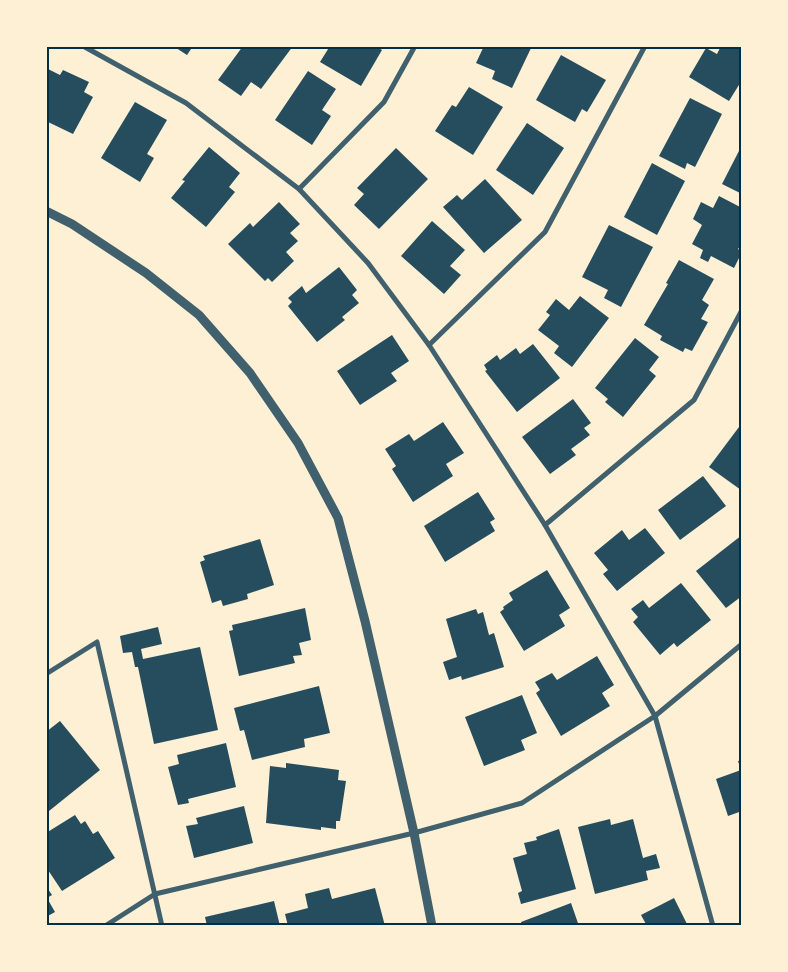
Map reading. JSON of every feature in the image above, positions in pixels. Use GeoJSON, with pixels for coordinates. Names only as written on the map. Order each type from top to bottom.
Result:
{"type":"FeatureCollection","features":[{"type":"Feature","properties":{"kind":"street"},"geometry":{"type":"LineString","coordinates":[[83,46],[186,102],[299,189],[368,263],[429,345],[544,525],[655,716],[713,926]]}},
{"type":"Feature","properties":{"kind":"street"},"geometry":{"type":"LineString","coordinates":[[299,189],[384,102],[415,46]]}},
{"type":"Feature","properties":{"kind":"street"},"geometry":{"type":"LineString","coordinates":[[429,345],[545,232],[646,46]]}},
{"type":"Feature","properties":{"kind":"street"},"geometry":{"type":"LineString","coordinates":[[46,211],[72,224],[146,274],[199,315],[250,372],[298,443],[338,518],[414,833],[432,926]]}},
{"type":"Feature","properties":{"kind":"street"},"geometry":{"type":"LineString","coordinates":[[544,525],[694,400],[742,310]]}},
{"type":"Feature","properties":{"kind":"street"},"geometry":{"type":"LineString","coordinates":[[46,674],[98,642],[162,926]]}},
{"type":"Feature","properties":{"kind":"street"},"geometry":{"type":"LineString","coordinates":[[105,926],[155,894],[414,833],[522,803],[655,716],[742,644]]}},
{"type":"Feature","properties":{"kind":"building"},"geometry":{"type":"Polygon","coordinates":[[[173,46],[193,46],[187,55],[173,46]]]}},
{"type":"Feature","properties":{"kind":"building"},"geometry":{"type":"Polygon","coordinates":[[[243,46],[293,46],[261,89],[251,82],[241,96],[218,80],[243,46]]]}},
{"type":"Feature","properties":{"kind":"building"},"geometry":{"type":"Polygon","coordinates":[[[330,46],[375,46],[382,50],[361,86],[320,62],[330,46]]]}},
{"type":"Feature","properties":{"kind":"building"},"geometry":{"type":"Polygon","coordinates":[[[484,46],[532,46],[512,88],[492,79],[495,71],[476,63],[484,46]]]}},
{"type":"Feature","properties":{"kind":"building"},"geometry":{"type":"Polygon","coordinates":[[[721,46],[742,46],[742,80],[729,101],[689,77],[706,48],[717,54],[721,46]]]}},
{"type":"Feature","properties":{"kind":"building"},"geometry":{"type":"Polygon","coordinates":[[[561,55],[606,80],[587,112],[582,109],[575,122],[536,100],[561,55]]]}},
{"type":"Feature","properties":{"kind":"building"},"geometry":{"type":"Polygon","coordinates":[[[46,68],[60,75],[63,70],[89,82],[84,92],[93,97],[73,134],[46,121],[46,68]]]}},
{"type":"Feature","properties":{"kind":"building"},"geometry":{"type":"Polygon","coordinates":[[[308,71],[336,89],[322,110],[331,116],[312,145],[275,120],[308,71]]]}},
{"type":"Feature","properties":{"kind":"building"},"geometry":{"type":"Polygon","coordinates":[[[469,87],[503,107],[473,155],[435,131],[452,105],[456,107],[469,87]]]}},
{"type":"Feature","properties":{"kind":"building"},"geometry":{"type":"Polygon","coordinates":[[[690,98],[722,114],[695,167],[687,163],[685,169],[659,156],[690,98]]]}},
{"type":"Feature","properties":{"kind":"building"},"geometry":{"type":"Polygon","coordinates":[[[135,102],[167,120],[147,154],[154,158],[140,182],[101,158],[135,102]]]}},
{"type":"Feature","properties":{"kind":"building"},"geometry":{"type":"Polygon","coordinates":[[[527,123],[564,148],[533,195],[496,170],[527,123]]]}},
{"type":"Feature","properties":{"kind":"building"},"geometry":{"type":"Polygon","coordinates":[[[742,145],[742,194],[722,184],[742,145]]]}},
{"type":"Feature","properties":{"kind":"building"},"geometry":{"type":"Polygon","coordinates":[[[209,147],[240,173],[229,187],[235,192],[206,227],[171,198],[185,181],[182,180],[209,147]]]}},
{"type":"Feature","properties":{"kind":"building"},"geometry":{"type":"Polygon","coordinates":[[[396,148],[428,179],[379,229],[354,205],[364,194],[357,188],[396,148]]]}},
{"type":"Feature","properties":{"kind":"building"},"geometry":{"type":"Polygon","coordinates":[[[652,163],[685,181],[657,235],[624,217],[652,163]]]}},
{"type":"Feature","properties":{"kind":"building"},"geometry":{"type":"Polygon","coordinates":[[[485,179],[522,220],[484,253],[443,207],[457,195],[462,200],[485,179]]]}},
{"type":"Feature","properties":{"kind":"building"},"geometry":{"type":"Polygon","coordinates":[[[719,196],[742,208],[742,244],[738,249],[742,252],[734,268],[711,256],[708,262],[700,258],[703,250],[692,244],[702,225],[693,219],[701,202],[713,208],[719,196]]]}},
{"type":"Feature","properties":{"kind":"building"},"geometry":{"type":"Polygon","coordinates":[[[279,202],[300,224],[290,233],[298,241],[286,252],[294,261],[272,282],[268,278],[265,281],[228,244],[250,223],[253,227],[279,202]]]}},
{"type":"Feature","properties":{"kind":"building"},"geometry":{"type":"Polygon","coordinates":[[[432,221],[465,250],[450,266],[461,275],[444,294],[401,256],[432,221]]]}},
{"type":"Feature","properties":{"kind":"building"},"geometry":{"type":"Polygon","coordinates":[[[609,225],[653,247],[621,307],[604,298],[608,290],[582,277],[609,225]]]}},
{"type":"Feature","properties":{"kind":"building"},"geometry":{"type":"Polygon","coordinates":[[[679,260],[714,279],[702,300],[709,305],[701,319],[708,322],[692,351],[685,348],[683,352],[660,340],[662,336],[644,325],[668,284],[666,283],[679,260]]]}},
{"type":"Feature","properties":{"kind":"building"},"geometry":{"type":"Polygon","coordinates":[[[339,267],[357,290],[352,295],[359,303],[342,317],[345,320],[317,342],[288,306],[292,302],[288,298],[302,286],[306,293],[339,267]]]}},
{"type":"Feature","properties":{"kind":"building"},"geometry":{"type":"Polygon","coordinates":[[[580,296],[609,318],[572,367],[554,353],[559,346],[538,330],[550,315],[546,312],[556,299],[569,310],[580,296]]]}},
{"type":"Feature","properties":{"kind":"building"},"geometry":{"type":"Polygon","coordinates":[[[392,335],[409,361],[391,373],[397,381],[360,405],[337,371],[392,335]]]}},
{"type":"Feature","properties":{"kind":"building"},"geometry":{"type":"Polygon","coordinates":[[[635,338],[659,357],[649,370],[656,376],[623,417],[605,402],[608,399],[595,388],[635,338]]]}},
{"type":"Feature","properties":{"kind":"building"},"geometry":{"type":"Polygon","coordinates":[[[533,344],[560,378],[517,412],[485,371],[487,370],[484,365],[497,355],[500,360],[516,348],[520,354],[533,344]]]}},
{"type":"Feature","properties":{"kind":"building"},"geometry":{"type":"Polygon","coordinates":[[[573,399],[591,423],[584,428],[590,435],[571,449],[576,455],[550,474],[522,437],[573,399]]]}},
{"type":"Feature","properties":{"kind":"building"},"geometry":{"type":"Polygon","coordinates":[[[443,422],[464,453],[446,464],[453,476],[413,502],[392,469],[396,466],[385,449],[409,434],[414,441],[443,422]]]}},
{"type":"Feature","properties":{"kind":"building"},"geometry":{"type":"Polygon","coordinates":[[[742,423],[742,489],[741,490],[709,467],[742,423]]]}},
{"type":"Feature","properties":{"kind":"building"},"geometry":{"type":"Polygon","coordinates":[[[703,476],[726,506],[680,540],[658,510],[703,476]]]}},
{"type":"Feature","properties":{"kind":"building"},"geometry":{"type":"Polygon","coordinates":[[[478,492],[495,519],[490,522],[495,531],[445,562],[424,526],[478,492]]]}},
{"type":"Feature","properties":{"kind":"building"},"geometry":{"type":"Polygon","coordinates":[[[645,528],[665,553],[617,591],[603,574],[608,570],[594,553],[622,530],[629,540],[645,528]]]}},
{"type":"Feature","properties":{"kind":"building"},"geometry":{"type":"Polygon","coordinates":[[[742,535],[742,596],[726,608],[696,571],[742,535]]]}},
{"type":"Feature","properties":{"kind":"building"},"geometry":{"type":"Polygon","coordinates":[[[260,539],[274,585],[247,594],[248,599],[223,606],[221,600],[212,603],[200,562],[205,560],[203,556],[260,539]]]}},
{"type":"Feature","properties":{"kind":"building"},"geometry":{"type":"Polygon","coordinates":[[[547,570],[570,608],[559,615],[565,626],[524,651],[500,612],[504,609],[503,607],[513,600],[509,593],[547,570]]]}},
{"type":"Feature","properties":{"kind":"building"},"geometry":{"type":"Polygon","coordinates":[[[681,583],[711,620],[677,647],[674,643],[660,655],[633,622],[638,617],[631,609],[643,600],[649,608],[681,583]]]}},
{"type":"Feature","properties":{"kind":"building"},"geometry":{"type":"Polygon","coordinates":[[[305,608],[311,640],[299,643],[302,655],[293,656],[295,663],[239,676],[229,631],[233,630],[232,625],[305,608]]]}},
{"type":"Feature","properties":{"kind":"building"},"geometry":{"type":"Polygon","coordinates":[[[476,609],[478,614],[483,612],[489,635],[494,633],[504,667],[462,680],[461,676],[449,680],[443,662],[457,657],[446,619],[476,609]]]}},
{"type":"Feature","properties":{"kind":"building"},"geometry":{"type":"Polygon","coordinates":[[[158,627],[162,644],[141,649],[143,659],[200,647],[218,730],[154,744],[138,667],[135,667],[132,652],[123,653],[120,636],[158,627]]]}},
{"type":"Feature","properties":{"kind":"building"},"geometry":{"type":"Polygon","coordinates":[[[597,656],[614,685],[602,693],[610,706],[561,736],[536,693],[540,690],[535,682],[552,673],[557,680],[597,656]]]}},
{"type":"Feature","properties":{"kind":"building"},"geometry":{"type":"Polygon","coordinates":[[[319,686],[330,733],[304,739],[305,747],[252,760],[244,730],[240,731],[234,708],[319,686]]]}},
{"type":"Feature","properties":{"kind":"building"},"geometry":{"type":"Polygon","coordinates":[[[522,695],[537,733],[521,740],[525,750],[484,766],[465,717],[522,695]]]}},
{"type":"Feature","properties":{"kind":"building"},"geometry":{"type":"Polygon","coordinates":[[[60,721],[100,770],[49,811],[46,807],[46,732],[60,721]]]}},
{"type":"Feature","properties":{"kind":"building"},"geometry":{"type":"Polygon","coordinates":[[[226,743],[236,787],[188,799],[189,803],[178,805],[168,767],[179,764],[177,755],[226,743]]]}},
{"type":"Feature","properties":{"kind":"building"},"geometry":{"type":"Polygon","coordinates":[[[742,760],[742,811],[728,816],[716,779],[741,770],[738,761],[742,760]]]}},
{"type":"Feature","properties":{"kind":"building"},"geometry":{"type":"Polygon","coordinates":[[[286,763],[339,770],[338,780],[346,781],[340,821],[336,821],[336,829],[321,827],[321,830],[266,823],[270,766],[286,768],[286,763]]]}},
{"type":"Feature","properties":{"kind":"building"},"geometry":{"type":"Polygon","coordinates":[[[244,806],[253,843],[194,858],[186,826],[198,824],[196,818],[244,806]]]}},
{"type":"Feature","properties":{"kind":"building"},"geometry":{"type":"Polygon","coordinates":[[[75,815],[81,824],[85,821],[93,834],[98,831],[115,858],[62,891],[46,867],[46,833],[75,815]]]}},
{"type":"Feature","properties":{"kind":"building"},"geometry":{"type":"Polygon","coordinates":[[[610,819],[611,825],[633,819],[643,858],[656,854],[660,868],[646,871],[648,880],[595,894],[578,827],[610,819]]]}},
{"type":"Feature","properties":{"kind":"building"},"geometry":{"type":"Polygon","coordinates":[[[559,829],[576,889],[521,904],[518,893],[522,891],[513,858],[527,854],[524,843],[537,840],[536,837],[559,829]]]}},
{"type":"Feature","properties":{"kind":"building"},"geometry":{"type":"Polygon","coordinates":[[[46,886],[52,895],[47,898],[55,912],[46,917],[46,886]]]}},
{"type":"Feature","properties":{"kind":"building"},"geometry":{"type":"Polygon","coordinates":[[[329,888],[332,899],[375,888],[385,926],[288,926],[285,914],[308,908],[305,894],[329,888]]]}},
{"type":"Feature","properties":{"kind":"building"},"geometry":{"type":"Polygon","coordinates":[[[674,898],[688,926],[647,926],[641,915],[674,898]]]}},
{"type":"Feature","properties":{"kind":"building"},"geometry":{"type":"Polygon","coordinates":[[[274,901],[280,926],[207,926],[205,917],[274,901]]]}},
{"type":"Feature","properties":{"kind":"building"},"geometry":{"type":"Polygon","coordinates":[[[571,903],[579,926],[522,926],[521,922],[571,903]]]}}]}
